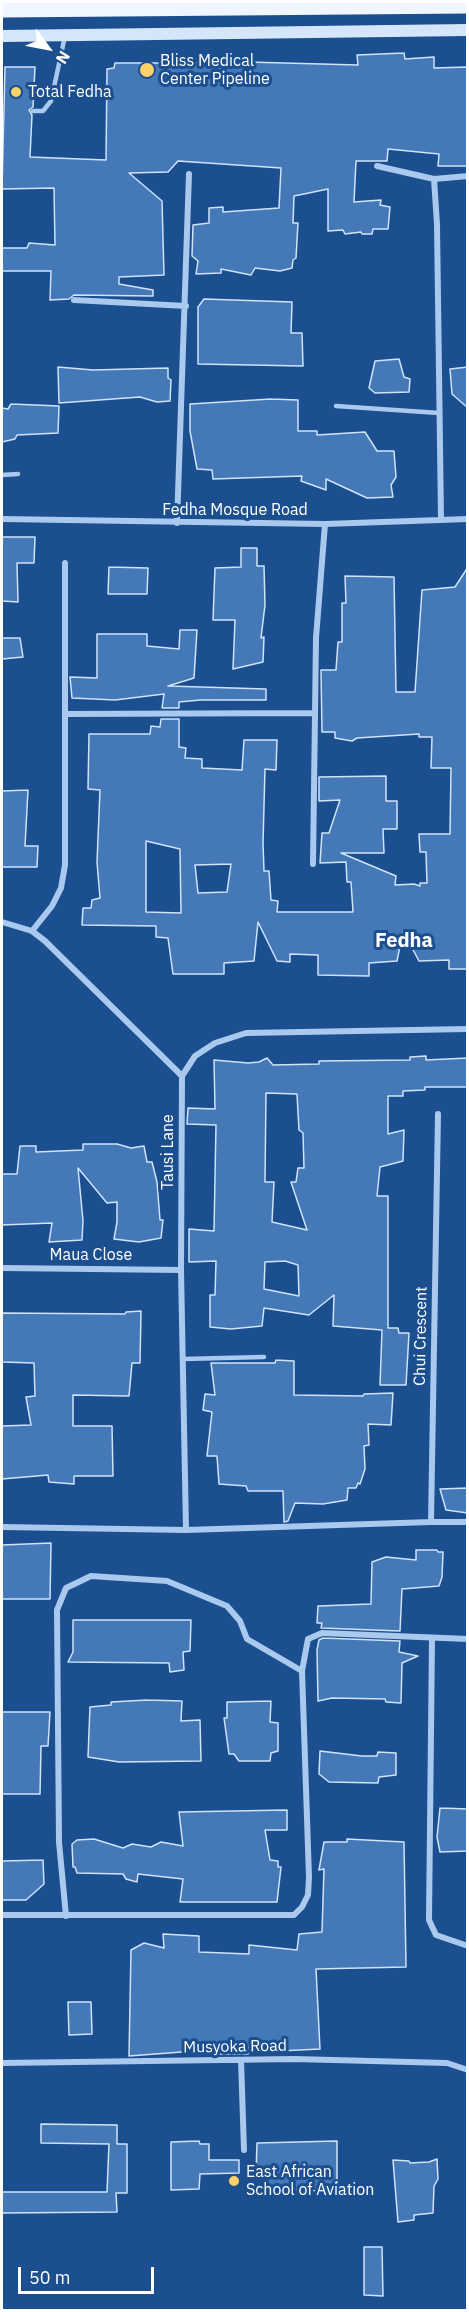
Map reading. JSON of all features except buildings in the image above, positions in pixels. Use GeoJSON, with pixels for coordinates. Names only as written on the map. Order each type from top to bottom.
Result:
{"type":"FeatureCollection","features":[{"type":"Feature","properties":{"kind":"main road"},"geometry":{"type":"LineString","coordinates":[[2,10],[468,6]]}},
{"type":"Feature","properties":{"kind":"main road"},"geometry":{"type":"LineString","coordinates":[[2,36],[468,30]]}},
{"type":"Feature","properties":{"kind":"street"},"geometry":{"type":"LineString","coordinates":[[377,166],[434,179],[468,176]]}},
{"type":"Feature","properties":{"kind":"street"},"geometry":{"type":"LineString","coordinates":[[177,523],[189,174]]}},
{"type":"Feature","properties":{"kind":"street"},"geometry":{"type":"LineString","coordinates":[[434,179],[437,224],[441,519]]}},
{"type":"Feature","properties":{"kind":"street"},"geometry":{"type":"LineString","coordinates":[[75,300],[186,306]]}},
{"type":"Feature","properties":{"kind":"street","name":"Fedha Mosque Road"},"geometry":{"type":"LineString","coordinates":[[2,519],[325,524],[468,519]]}},
{"type":"Feature","properties":{"kind":"street"},"geometry":{"type":"LineString","coordinates":[[313,864],[316,639],[325,524]]}},
{"type":"Feature","properties":{"kind":"street"},"geometry":{"type":"LineString","coordinates":[[32,931],[52,906],[61,888],[65,866],[65,563]]}},
{"type":"Feature","properties":{"kind":"street"},"geometry":{"type":"LineString","coordinates":[[66,714],[315,713]]}},
{"type":"Feature","properties":{"kind":"street"},"geometry":{"type":"LineString","coordinates":[[2,922],[32,931],[182,1076],[195,1056],[215,1043],[246,1033],[299,1030],[468,1029]]}},
{"type":"Feature","properties":{"kind":"street","name":"Tausi Lane"},"geometry":{"type":"LineString","coordinates":[[182,1076],[181,1269],[186,1530]]}},
{"type":"Feature","properties":{"kind":"street","name":"Chui Crescent"},"geometry":{"type":"LineString","coordinates":[[431,1522],[438,1114]]}},
{"type":"Feature","properties":{"kind":"street","name":"Maua Close"},"geometry":{"type":"LineString","coordinates":[[2,1268],[181,1269]]}},
{"type":"Feature","properties":{"kind":"street"},"geometry":{"type":"LineString","coordinates":[[2,1527],[186,1530],[468,1522]]}},
{"type":"Feature","properties":{"kind":"street"},"geometry":{"type":"LineString","coordinates":[[66,1916],[59,1842],[57,1610],[66,1588],[91,1576],[167,1581],[227,1606],[240,1621],[247,1639],[302,1671]]}},
{"type":"Feature","properties":{"kind":"street"},"geometry":{"type":"LineString","coordinates":[[2,1915],[294,1915],[302,1907],[308,1895],[309,1877],[302,1671],[308,1638],[322,1633],[468,1639]]}},
{"type":"Feature","properties":{"kind":"street"},"geometry":{"type":"LineString","coordinates":[[432,1638],[429,1920],[436,1935],[468,1946]]}},
{"type":"Feature","properties":{"kind":"street"},"geometry":{"type":"LineString","coordinates":[[241,2060],[244,2150]]}},
{"type":"Feature","properties":{"kind":"street","name":"Musyoka Road"},"geometry":{"type":"LineString","coordinates":[[2,2063],[241,2060],[447,2062],[468,2070]]}},
{"type":"Feature","properties":{"kind":"lane"},"geometry":{"type":"LineString","coordinates":[[33,111],[43,111],[51,101],[65,36]]}},
{"type":"Feature","properties":{"kind":"lane"},"geometry":{"type":"LineString","coordinates":[[336,406],[439,413]]}},
{"type":"Feature","properties":{"kind":"lane"},"geometry":{"type":"LineString","coordinates":[[2,475],[18,474]]}},
{"type":"Feature","properties":{"kind":"lane"},"geometry":{"type":"LineString","coordinates":[[183,1359],[264,1357]]}},
{"type":"Feature","properties":{"kind":"place","name":"Bliss Medical Center Pipeline"},"geometry":{"type":"Point","coordinates":[147,70]}},
{"type":"Feature","properties":{"kind":"place","name":"Total Fedha"},"geometry":{"type":"Point","coordinates":[16,92]}},
{"type":"Feature","properties":{"kind":"place","name":"East African School of Aviation"},"geometry":{"type":"Point","coordinates":[234,2181]}},
{"type":"Feature","properties":{"kind":"district","name":"Fedha"},"geometry":{"type":"Point","coordinates":[404,941]}}]}
